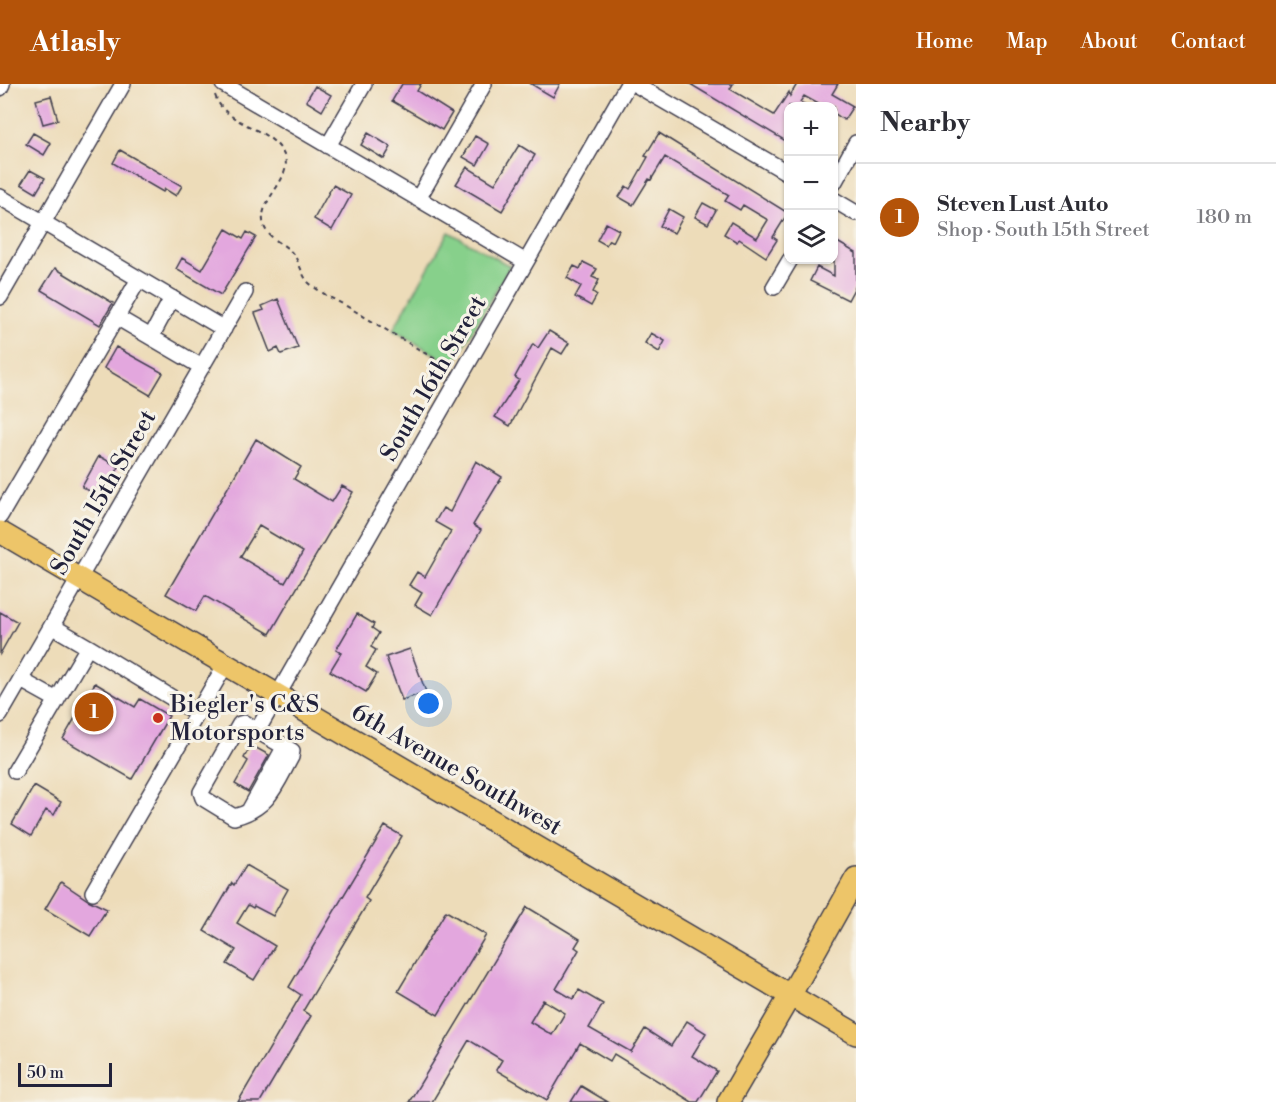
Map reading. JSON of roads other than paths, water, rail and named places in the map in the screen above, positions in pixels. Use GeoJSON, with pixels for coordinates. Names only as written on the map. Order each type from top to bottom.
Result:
{"type":"FeatureCollection","features":[{"type":"Feature","properties":{"kind":"highway","name":"6th Avenue Southwest"},"geometry":{"type":"LineString","coordinates":[[0,532],[856,1034]]}},
{"type":"Feature","properties":{"kind":"highway"},"geometry":{"type":"LineString","coordinates":[[728,1102],[856,878]]}},
{"type":"Feature","properties":{"kind":"street"},"geometry":{"type":"LineString","coordinates":[[0,297],[123,84]]}},
{"type":"Feature","properties":{"kind":"street"},"geometry":{"type":"LineString","coordinates":[[328,146],[364,84]]}},
{"type":"Feature","properties":{"kind":"street"},"geometry":{"type":"LineString","coordinates":[[418,199],[484,84]]}},
{"type":"Feature","properties":{"kind":"street","name":"South 16th Street"},"geometry":{"type":"LineString","coordinates":[[257,731],[628,84]]}},
{"type":"Feature","properties":{"kind":"street"},"geometry":{"type":"LineString","coordinates":[[634,84],[784,171]]}},
{"type":"Feature","properties":{"kind":"street"},"geometry":{"type":"LineString","coordinates":[[219,88],[328,146],[526,262]]}},
{"type":"Feature","properties":{"kind":"street"},"geometry":{"type":"LineString","coordinates":[[838,176],[856,143]]}},
{"type":"Feature","properties":{"kind":"street"},"geometry":{"type":"LineString","coordinates":[[0,196],[224,329]]}},
{"type":"Feature","properties":{"kind":"street"},"geometry":{"type":"LineString","coordinates":[[838,202],[856,213]]}},
{"type":"Feature","properties":{"kind":"street"},"geometry":{"type":"LineString","coordinates":[[774,286],[788,264]]}},
{"type":"Feature","properties":{"kind":"street"},"geometry":{"type":"LineString","coordinates":[[0,516],[139,279]]}},
{"type":"Feature","properties":{"kind":"street","name":"South 15th Street"},"geometry":{"type":"LineString","coordinates":[[0,715],[245,292]]}},
{"type":"Feature","properties":{"kind":"street"},"geometry":{"type":"LineString","coordinates":[[151,337],[172,298]]}},
{"type":"Feature","properties":{"kind":"street"},"geometry":{"type":"LineString","coordinates":[[125,322],[202,367]]}},
{"type":"Feature","properties":{"kind":"street"},"geometry":{"type":"LineString","coordinates":[[52,626],[197,713]]}},
{"type":"Feature","properties":{"kind":"street"},"geometry":{"type":"LineString","coordinates":[[15,771],[88,647]]}},
{"type":"Feature","properties":{"kind":"street"},"geometry":{"type":"LineString","coordinates":[[93,892],[226,664]]}},
{"type":"Feature","properties":{"kind":"street"},"geometry":{"type":"LineString","coordinates":[[21,680],[57,700]]}},
{"type":"Feature","properties":{"kind":"street"},"geometry":{"type":"LineString","coordinates":[[244,723],[257,731],[285,746],[292,752],[291,757],[267,800],[247,814],[234,818],[203,798],[201,792],[240,724],[244,723]]}},
{"type":"Feature","properties":{"kind":"place","name":"Steven Lust Auto"},"geometry":{"type":"Point","coordinates":[94,712]}},
{"type":"Feature","properties":{"kind":"place","name":"Biegler's C&S Motorsports"},"geometry":{"type":"Point","coordinates":[158,718]}}]}
